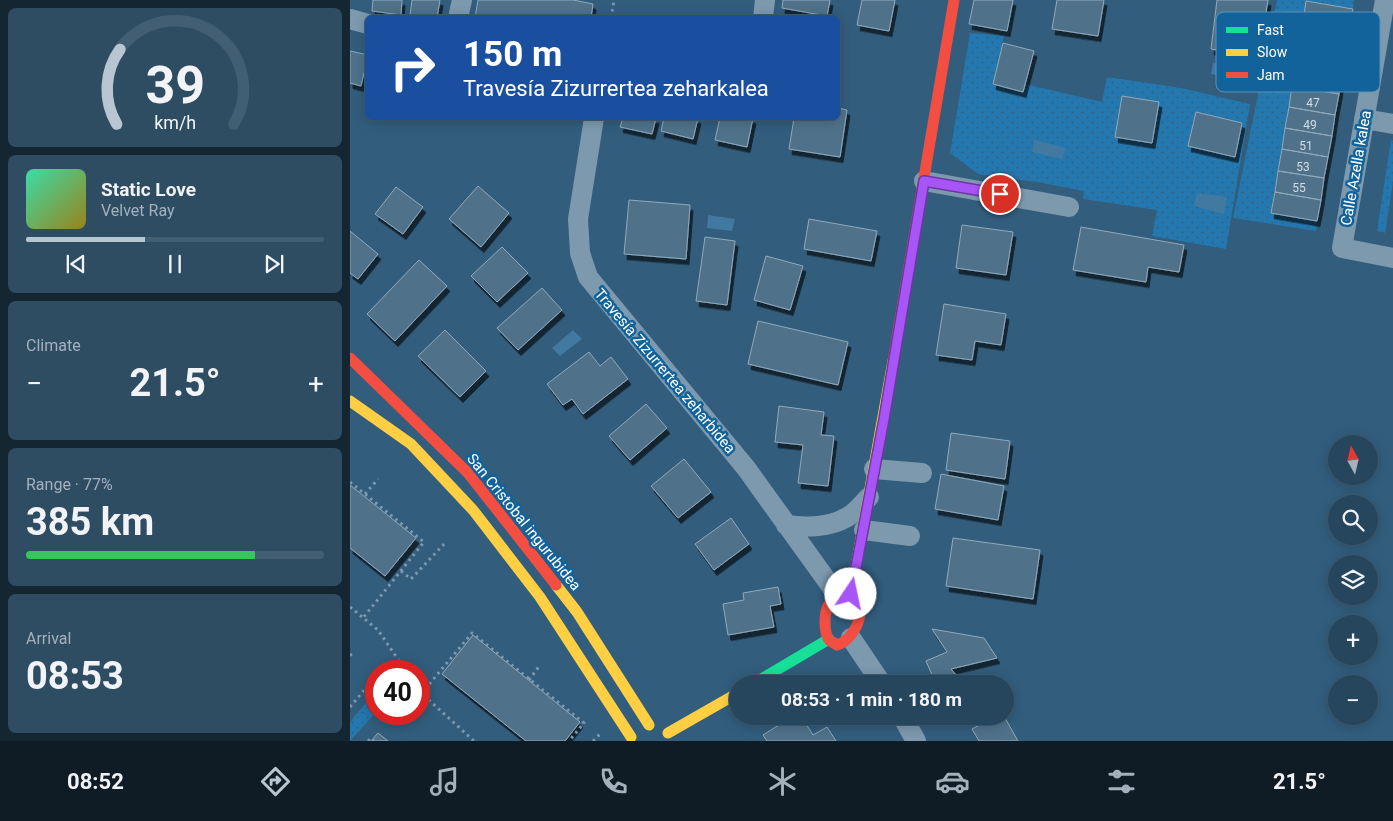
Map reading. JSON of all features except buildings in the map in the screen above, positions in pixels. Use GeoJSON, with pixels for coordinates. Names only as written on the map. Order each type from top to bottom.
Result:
{"type":"FeatureCollection","features":[{"type":"Feature","properties":{"kind":"street"},"geometry":{"type":"LineString","coordinates":[[459,15],[462,0]]}},
{"type":"Feature","properties":{"kind":"street"},"geometry":{"type":"LineString","coordinates":[[763,15],[765,0]]}},
{"type":"Feature","properties":{"kind":"street"},"geometry":{"type":"LineString","coordinates":[[844,595],[857,599],[860,606],[857,627],[851,638],[842,644],[834,644],[828,640],[826,627],[828,605],[844,595],[864,530],[954,0]]}},
{"type":"Feature","properties":{"kind":"street","name":"Calle Azella kalea"},"geometry":{"type":"LineString","coordinates":[[1380,28],[1385,0]]}},
{"type":"Feature","properties":{"kind":"street"},"geometry":{"type":"LineString","coordinates":[[350,19],[365,23]]}},
{"type":"Feature","properties":{"kind":"street","name":"Calle Azella kalea"},"geometry":{"type":"LineString","coordinates":[[1369,92],[1342,248],[1393,258]]}},
{"type":"Feature","properties":{"kind":"street"},"geometry":{"type":"LineString","coordinates":[[1364,119],[1393,124]]}},
{"type":"Feature","properties":{"kind":"street","name":"Travesía Zizurrertea zeharbidea"},"geometry":{"type":"LineString","coordinates":[[594,120],[578,219],[580,253],[588,277],[746,468],[786,524],[844,595]]}},
{"type":"Feature","properties":{"kind":"street"},"geometry":{"type":"LineString","coordinates":[[924,181],[1069,206]]}},
{"type":"Feature","properties":{"kind":"street","name":"San Cristobal ingurubidea"},"geometry":{"type":"LineString","coordinates":[[350,358],[468,473],[577,612],[649,725]]}},
{"type":"Feature","properties":{"kind":"street"},"geometry":{"type":"LineString","coordinates":[[350,401],[411,444],[473,510],[540,597],[631,739],[639,728],[649,725],[659,726],[670,737],[729,699]]}},
{"type":"Feature","properties":{"kind":"street"},"geometry":{"type":"LineString","coordinates":[[874,469],[922,473]]}},
{"type":"Feature","properties":{"kind":"street"},"geometry":{"type":"LineString","coordinates":[[786,524],[805,528],[826,525],[849,516],[869,497]]}},
{"type":"Feature","properties":{"kind":"street"},"geometry":{"type":"LineString","coordinates":[[864,530],[910,536]]}},
{"type":"Feature","properties":{"kind":"street"},"geometry":{"type":"LineString","coordinates":[[851,638],[876,675]]}},
{"type":"Feature","properties":{"kind":"street"},"geometry":{"type":"LineString","coordinates":[[768,675],[828,640]]}},
{"type":"Feature","properties":{"kind":"street"},"geometry":{"type":"LineString","coordinates":[[907,725],[916,741]]}},
{"type":"Feature","properties":{"kind":"path"},"geometry":{"type":"LineString","coordinates":[[612,15],[614,0]]}},
{"type":"Feature","properties":{"kind":"path"},"geometry":{"type":"LineString","coordinates":[[365,494],[378,479]]}},
{"type":"Feature","properties":{"kind":"path"},"geometry":{"type":"LineString","coordinates":[[350,482],[424,542],[365,619]]}},
{"type":"Feature","properties":{"kind":"path"},"geometry":{"type":"LineString","coordinates":[[401,571],[411,579],[446,542]]}},
{"type":"Feature","properties":{"kind":"path"},"geometry":{"type":"LineString","coordinates":[[350,607],[378,630],[398,660]]}},
{"type":"Feature","properties":{"kind":"path"},"geometry":{"type":"LineString","coordinates":[[430,681],[472,633],[584,723],[569,741]]}},
{"type":"Feature","properties":{"kind":"path"},"geometry":{"type":"LineString","coordinates":[[350,654],[352,656],[350,658]]}},
{"type":"Feature","properties":{"kind":"path"},"geometry":{"type":"LineString","coordinates":[[529,680],[540,666]]}},
{"type":"Feature","properties":{"kind":"path"},"geometry":{"type":"LineString","coordinates":[[350,707],[365,689]]}},
{"type":"Feature","properties":{"kind":"path"},"geometry":{"type":"LineString","coordinates":[[430,701],[474,741]]}},
{"type":"Feature","properties":{"kind":"path"},"geometry":{"type":"LineString","coordinates":[[368,741],[371,738],[374,741]]}},
{"type":"Feature","properties":{"kind":"shaded area"},"geometry":{"type":"Polygon","coordinates":[[[1277,0],[1354,0],[1353,9],[1306,2],[1304,12],[1275,12],[1277,0]]]}},
{"type":"Feature","properties":{"kind":"shaded area"},"geometry":{"type":"Polygon","coordinates":[[[970,33],[1004,36],[993,84],[1023,92],[1025,84],[1102,102],[1107,77],[1181,88],[1250,104],[1226,249],[1152,236],[1157,210],[1083,199],[1084,191],[978,174],[950,153],[970,33]]]}},
{"type":"Feature","properties":{"kind":"shaded area"},"geometry":{"type":"Polygon","coordinates":[[[1213,63],[1216,64],[1216,75],[1211,74],[1213,63]]]}},
{"type":"Feature","properties":{"kind":"shaded area"},"geometry":{"type":"Polygon","coordinates":[[[1258,92],[1291,92],[1271,213],[1317,221],[1316,231],[1233,218],[1258,92]]]}},
{"type":"Feature","properties":{"kind":"shaded area"},"geometry":{"type":"Polygon","coordinates":[[[1034,140],[1066,148],[1062,159],[1032,152],[1034,140]]]}},
{"type":"Feature","properties":{"kind":"shaded area"},"geometry":{"type":"Polygon","coordinates":[[[1391,140],[1393,141],[1393,182],[1385,233],[1377,231],[1391,140]]]}},
{"type":"Feature","properties":{"kind":"shaded area"},"geometry":{"type":"Polygon","coordinates":[[[1197,193],[1227,197],[1224,214],[1194,206],[1197,193]]]}},
{"type":"Feature","properties":{"kind":"shaded area"},"geometry":{"type":"Polygon","coordinates":[[[708,215],[735,219],[732,231],[707,228],[708,215]]]}},
{"type":"Feature","properties":{"kind":"shaded area"},"geometry":{"type":"Polygon","coordinates":[[[573,330],[582,339],[560,356],[552,348],[573,330]]]}},
{"type":"Feature","properties":{"kind":"shaded area"},"geometry":{"type":"Polygon","coordinates":[[[365,704],[365,724],[350,741],[350,722],[365,704]]]}},
{"type":"Feature","properties":{"kind":"traffic: fast"},"geometry":{"type":"LineString","coordinates":[[768,675],[829,639]]}},
{"type":"Feature","properties":{"kind":"traffic: slow"},"geometry":{"type":"LineString","coordinates":[[851,594],[893,361]]}},
{"type":"Feature","properties":{"kind":"traffic: slow"},"geometry":{"type":"LineString","coordinates":[[350,401],[411,444],[473,510],[540,597],[631,737]]}},
{"type":"Feature","properties":{"kind":"traffic: slow"},"geometry":{"type":"LineString","coordinates":[[556,585],[577,612],[649,725]]}},
{"type":"Feature","properties":{"kind":"traffic: slow"},"geometry":{"type":"LineString","coordinates":[[668,733],[729,698]]}},
{"type":"Feature","properties":{"kind":"traffic: jam"},"geometry":{"type":"LineString","coordinates":[[893,361],[954,0]]}},
{"type":"Feature","properties":{"kind":"traffic: jam"},"geometry":{"type":"LineString","coordinates":[[350,358],[468,473],[556,585]]}},
{"type":"Feature","properties":{"kind":"traffic: jam"},"geometry":{"type":"LineString","coordinates":[[846,592],[855,598],[859,605],[859,619],[857,626],[848,638],[837,645],[830,641],[826,633],[826,612],[829,604],[846,592]]}},
{"type":"Feature","properties":{"kind":"route"},"geometry":{"type":"LineString","coordinates":[[851,594],[884,419],[924,181],[1000,194]]}}]}
